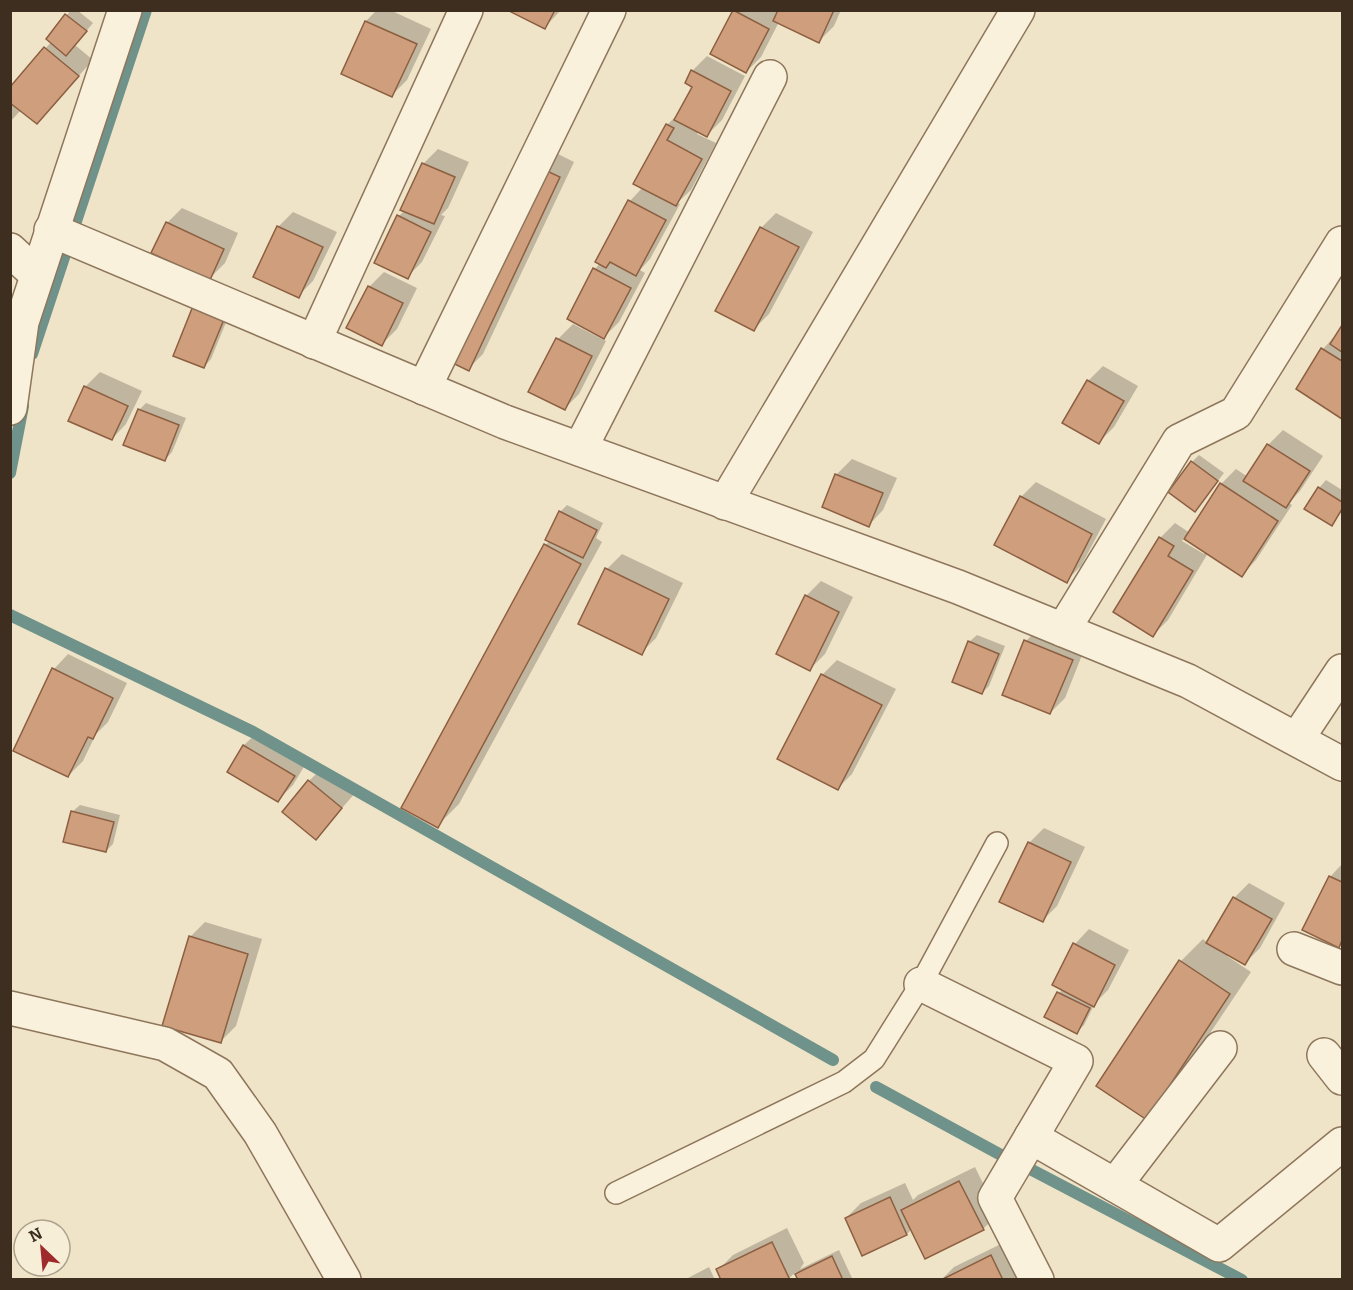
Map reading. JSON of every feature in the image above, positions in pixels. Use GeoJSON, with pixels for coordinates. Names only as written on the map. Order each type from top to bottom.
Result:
{"type":"FeatureCollection","features":[{"type":"Feature","properties":{"kind":"street"},"geometry":{"type":"LineString","coordinates":[[10,408],[22,322],[125,10]]}},
{"type":"Feature","properties":{"kind":"street"},"geometry":{"type":"LineString","coordinates":[[314,342],[466,10]]}},
{"type":"Feature","properties":{"kind":"street"},"geometry":{"type":"LineString","coordinates":[[424,388],[609,10]]}},
{"type":"Feature","properties":{"kind":"street"},"geometry":{"type":"LineString","coordinates":[[725,502],[1018,10]]}},
{"type":"Feature","properties":{"kind":"street"},"geometry":{"type":"LineString","coordinates":[[580,449],[770,77]]}},
{"type":"Feature","properties":{"kind":"street"},"geometry":{"type":"LineString","coordinates":[[53,230],[505,422],[958,587],[1188,681],[1342,764]]}},
{"type":"Feature","properties":{"kind":"street"},"geometry":{"type":"LineString","coordinates":[[1063,630],[1179,441],[1236,413],[1342,243]]}},
{"type":"Feature","properties":{"kind":"street"},"geometry":{"type":"LineString","coordinates":[[10,250],[37,275]]}},
{"type":"Feature","properties":{"kind":"street"},"geometry":{"type":"LineString","coordinates":[[1297,739],[1342,671]]}},
{"type":"Feature","properties":{"kind":"street"},"geometry":{"type":"LineString","coordinates":[[1294,949],[1342,968]]}},
{"type":"Feature","properties":{"kind":"street"},"geometry":{"type":"LineString","coordinates":[[921,984],[1076,1061],[995,1198],[1037,1280]]}},
{"type":"Feature","properties":{"kind":"street"},"geometry":{"type":"LineString","coordinates":[[10,1008],[165,1044],[218,1074],[260,1133],[344,1280]]}},
{"type":"Feature","properties":{"kind":"street"},"geometry":{"type":"LineString","coordinates":[[1115,1185],[1220,1048]]}},
{"type":"Feature","properties":{"kind":"street"},"geometry":{"type":"LineString","coordinates":[[1031,1137],[1219,1245],[1342,1144]]}},
{"type":"Feature","properties":{"kind":"lane"},"geometry":{"type":"LineString","coordinates":[[616,1193],[844,1082],[874,1059],[921,984],[997,843]]}},
{"type":"Feature","properties":{"kind":"building"},"geometry":{"type":"Polygon","coordinates":[[[507,10],[555,10],[545,29],[507,10]]]}},
{"type":"Feature","properties":{"kind":"building"},"geometry":{"type":"Polygon","coordinates":[[[733,10],[769,29],[746,73],[710,54],[733,10]]]}},
{"type":"Feature","properties":{"kind":"building"},"geometry":{"type":"Polygon","coordinates":[[[778,10],[834,10],[819,43],[773,21],[778,10]]]}},
{"type":"Feature","properties":{"kind":"building"},"geometry":{"type":"Polygon","coordinates":[[[65,14],[87,31],[66,56],[46,39],[65,14]]]}},
{"type":"Feature","properties":{"kind":"building"},"geometry":{"type":"Polygon","coordinates":[[[365,21],[417,44],[392,97],[341,74],[365,21]]]}},
{"type":"Feature","properties":{"kind":"building"},"geometry":{"type":"Polygon","coordinates":[[[44,47],[79,76],[37,124],[10,103],[10,87],[44,47]]]}},
{"type":"Feature","properties":{"kind":"building"},"geometry":{"type":"Polygon","coordinates":[[[691,70],[731,91],[707,137],[674,120],[692,87],[685,83],[691,70]]]}},
{"type":"Feature","properties":{"kind":"building"},"geometry":{"type":"Polygon","coordinates":[[[666,124],[674,128],[667,140],[702,159],[676,206],[633,184],[666,124]]]}},
{"type":"Feature","properties":{"kind":"building"},"geometry":{"type":"Polygon","coordinates":[[[422,163],[455,177],[434,224],[400,210],[422,163]]]}},
{"type":"Feature","properties":{"kind":"building"},"geometry":{"type":"Polygon","coordinates":[[[532,164],[560,177],[469,371],[440,357],[532,164]]]}},
{"type":"Feature","properties":{"kind":"building"},"geometry":{"type":"Polygon","coordinates":[[[628,200],[666,220],[636,276],[610,262],[606,268],[595,262],[628,200]]]}},
{"type":"Feature","properties":{"kind":"building"},"geometry":{"type":"Polygon","coordinates":[[[397,215],[431,232],[408,279],[374,263],[397,215]]]}},
{"type":"Feature","properties":{"kind":"building"},"geometry":{"type":"Polygon","coordinates":[[[166,222],[224,249],[210,280],[151,253],[166,222]]]}},
{"type":"Feature","properties":{"kind":"building"},"geometry":{"type":"Polygon","coordinates":[[[277,226],[323,247],[299,298],[253,277],[277,226]]]}},
{"type":"Feature","properties":{"kind":"building"},"geometry":{"type":"Polygon","coordinates":[[[760,227],[799,247],[754,331],[715,311],[760,227]]]}},
{"type":"Feature","properties":{"kind":"building"},"geometry":{"type":"Polygon","coordinates":[[[593,268],[631,288],[604,339],[567,319],[593,268]]]}},
{"type":"Feature","properties":{"kind":"building"},"geometry":{"type":"Polygon","coordinates":[[[368,286],[403,303],[382,346],[346,328],[368,286]]]}},
{"type":"Feature","properties":{"kind":"building"},"geometry":{"type":"Polygon","coordinates":[[[193,306],[225,317],[204,368],[173,356],[193,306]]]}},
{"type":"Feature","properties":{"kind":"building"},"geometry":{"type":"Polygon","coordinates":[[[1342,325],[1342,352],[1330,344],[1342,325]]]}},
{"type":"Feature","properties":{"kind":"building"},"geometry":{"type":"Polygon","coordinates":[[[556,338],[592,356],[565,410],[528,392],[556,338]]]}},
{"type":"Feature","properties":{"kind":"building"},"geometry":{"type":"Polygon","coordinates":[[[1321,348],[1342,361],[1342,419],[1296,389],[1321,348]]]}},
{"type":"Feature","properties":{"kind":"building"},"geometry":{"type":"Polygon","coordinates":[[[1087,380],[1124,401],[1099,444],[1062,423],[1087,380]]]}},
{"type":"Feature","properties":{"kind":"building"},"geometry":{"type":"Polygon","coordinates":[[[84,386],[128,406],[112,440],[68,421],[84,386]]]}},
{"type":"Feature","properties":{"kind":"building"},"geometry":{"type":"Polygon","coordinates":[[[138,409],[179,425],[165,461],[123,445],[138,409]]]}},
{"type":"Feature","properties":{"kind":"building"},"geometry":{"type":"Polygon","coordinates":[[[1267,444],[1310,471],[1286,508],[1243,481],[1267,444]]]}},
{"type":"Feature","properties":{"kind":"building"},"geometry":{"type":"Polygon","coordinates":[[[1191,461],[1218,481],[1195,512],[1168,492],[1191,461]]]}},
{"type":"Feature","properties":{"kind":"building"},"geometry":{"type":"Polygon","coordinates":[[[835,474],[883,493],[869,527],[822,507],[835,474]]]}},
{"type":"Feature","properties":{"kind":"building"},"geometry":{"type":"Polygon","coordinates":[[[1220,483],[1278,521],[1242,577],[1184,539],[1220,483]]]}},
{"type":"Feature","properties":{"kind":"building"},"geometry":{"type":"Polygon","coordinates":[[[1318,487],[1342,502],[1342,509],[1332,526],[1304,509],[1318,487]]]}},
{"type":"Feature","properties":{"kind":"building"},"geometry":{"type":"Polygon","coordinates":[[[1020,496],[1092,534],[1067,583],[994,545],[1020,496]]]}},
{"type":"Feature","properties":{"kind":"building"},"geometry":{"type":"Polygon","coordinates":[[[559,511],[597,530],[583,558],[545,540],[559,511]]]}},
{"type":"Feature","properties":{"kind":"building"},"geometry":{"type":"Polygon","coordinates":[[[1159,537],[1174,546],[1168,556],[1193,571],[1153,637],[1113,612],[1159,537]]]}},
{"type":"Feature","properties":{"kind":"building"},"geometry":{"type":"Polygon","coordinates":[[[544,544],[581,564],[438,828],[401,808],[544,544]]]}},
{"type":"Feature","properties":{"kind":"building"},"geometry":{"type":"Polygon","coordinates":[[[605,568],[669,599],[642,655],[578,624],[605,568]]]}},
{"type":"Feature","properties":{"kind":"building"},"geometry":{"type":"Polygon","coordinates":[[[805,595],[839,612],[810,671],[776,654],[805,595]]]}},
{"type":"Feature","properties":{"kind":"building"},"geometry":{"type":"Polygon","coordinates":[[[1024,640],[1073,660],[1050,714],[1002,695],[1024,640]]]}},
{"type":"Feature","properties":{"kind":"building"},"geometry":{"type":"Polygon","coordinates":[[[968,641],[999,654],[982,694],[952,682],[968,641]]]}},
{"type":"Feature","properties":{"kind":"building"},"geometry":{"type":"Polygon","coordinates":[[[52,668],[113,698],[93,739],[88,737],[68,777],[13,751],[52,668]]]}},
{"type":"Feature","properties":{"kind":"building"},"geometry":{"type":"Polygon","coordinates":[[[821,674],[882,705],[838,790],[777,759],[821,674]]]}},
{"type":"Feature","properties":{"kind":"building"},"geometry":{"type":"Polygon","coordinates":[[[243,745],[295,776],[278,802],[227,772],[243,745]]]}},
{"type":"Feature","properties":{"kind":"building"},"geometry":{"type":"Polygon","coordinates":[[[308,780],[342,808],[316,840],[282,812],[308,780]]]}},
{"type":"Feature","properties":{"kind":"building"},"geometry":{"type":"Polygon","coordinates":[[[71,811],[114,822],[106,852],[63,842],[71,811]]]}},
{"type":"Feature","properties":{"kind":"building"},"geometry":{"type":"Polygon","coordinates":[[[1028,842],[1071,862],[1043,922],[999,902],[1028,842]]]}},
{"type":"Feature","properties":{"kind":"building"},"geometry":{"type":"Polygon","coordinates":[[[1329,876],[1342,882],[1342,940],[1339,948],[1302,930],[1329,876]]]}},
{"type":"Feature","properties":{"kind":"building"},"geometry":{"type":"Polygon","coordinates":[[[1233,897],[1272,919],[1245,965],[1206,943],[1233,897]]]}},
{"type":"Feature","properties":{"kind":"building"},"geometry":{"type":"Polygon","coordinates":[[[189,936],[248,954],[221,1043],[162,1026],[189,936]]]}},
{"type":"Feature","properties":{"kind":"building"},"geometry":{"type":"Polygon","coordinates":[[[1073,943],[1115,965],[1094,1007],[1052,985],[1073,943]]]}},
{"type":"Feature","properties":{"kind":"building"},"geometry":{"type":"Polygon","coordinates":[[[1179,960],[1230,994],[1147,1120],[1096,1086],[1179,960]]]}},
{"type":"Feature","properties":{"kind":"building"},"geometry":{"type":"Polygon","coordinates":[[[1057,992],[1090,1008],[1077,1034],[1044,1017],[1057,992]]]}},
{"type":"Feature","properties":{"kind":"building"},"geometry":{"type":"Polygon","coordinates":[[[959,1181],[984,1230],[925,1259],[901,1210],[959,1181]]]}},
{"type":"Feature","properties":{"kind":"building"},"geometry":{"type":"Polygon","coordinates":[[[890,1197],[907,1235],[862,1256],[845,1218],[890,1197]]]}},
{"type":"Feature","properties":{"kind":"building"},"geometry":{"type":"Polygon","coordinates":[[[772,1242],[790,1280],[721,1280],[716,1269],[772,1242]]]}},
{"type":"Feature","properties":{"kind":"building"},"geometry":{"type":"Polygon","coordinates":[[[991,1255],[1003,1280],[941,1280],[991,1255]]]}},
{"type":"Feature","properties":{"kind":"building"},"geometry":{"type":"Polygon","coordinates":[[[832,1256],[843,1280],[798,1280],[795,1274],[832,1256]]]}},
{"type":"Feature","properties":{"kind":"waterway"},"geometry":{"type":"LineString","coordinates":[[32,354],[146,10]]}},
{"type":"Feature","properties":{"kind":"waterway"},"geometry":{"type":"LineString","coordinates":[[10,473],[23,406]]}},
{"type":"Feature","properties":{"kind":"waterway"},"geometry":{"type":"LineString","coordinates":[[10,615],[253,732],[833,1060]]}},
{"type":"Feature","properties":{"kind":"waterway"},"geometry":{"type":"LineString","coordinates":[[876,1087],[1001,1155]]}},
{"type":"Feature","properties":{"kind":"waterway"},"geometry":{"type":"LineString","coordinates":[[1032,1170],[1242,1280]]}}]}
